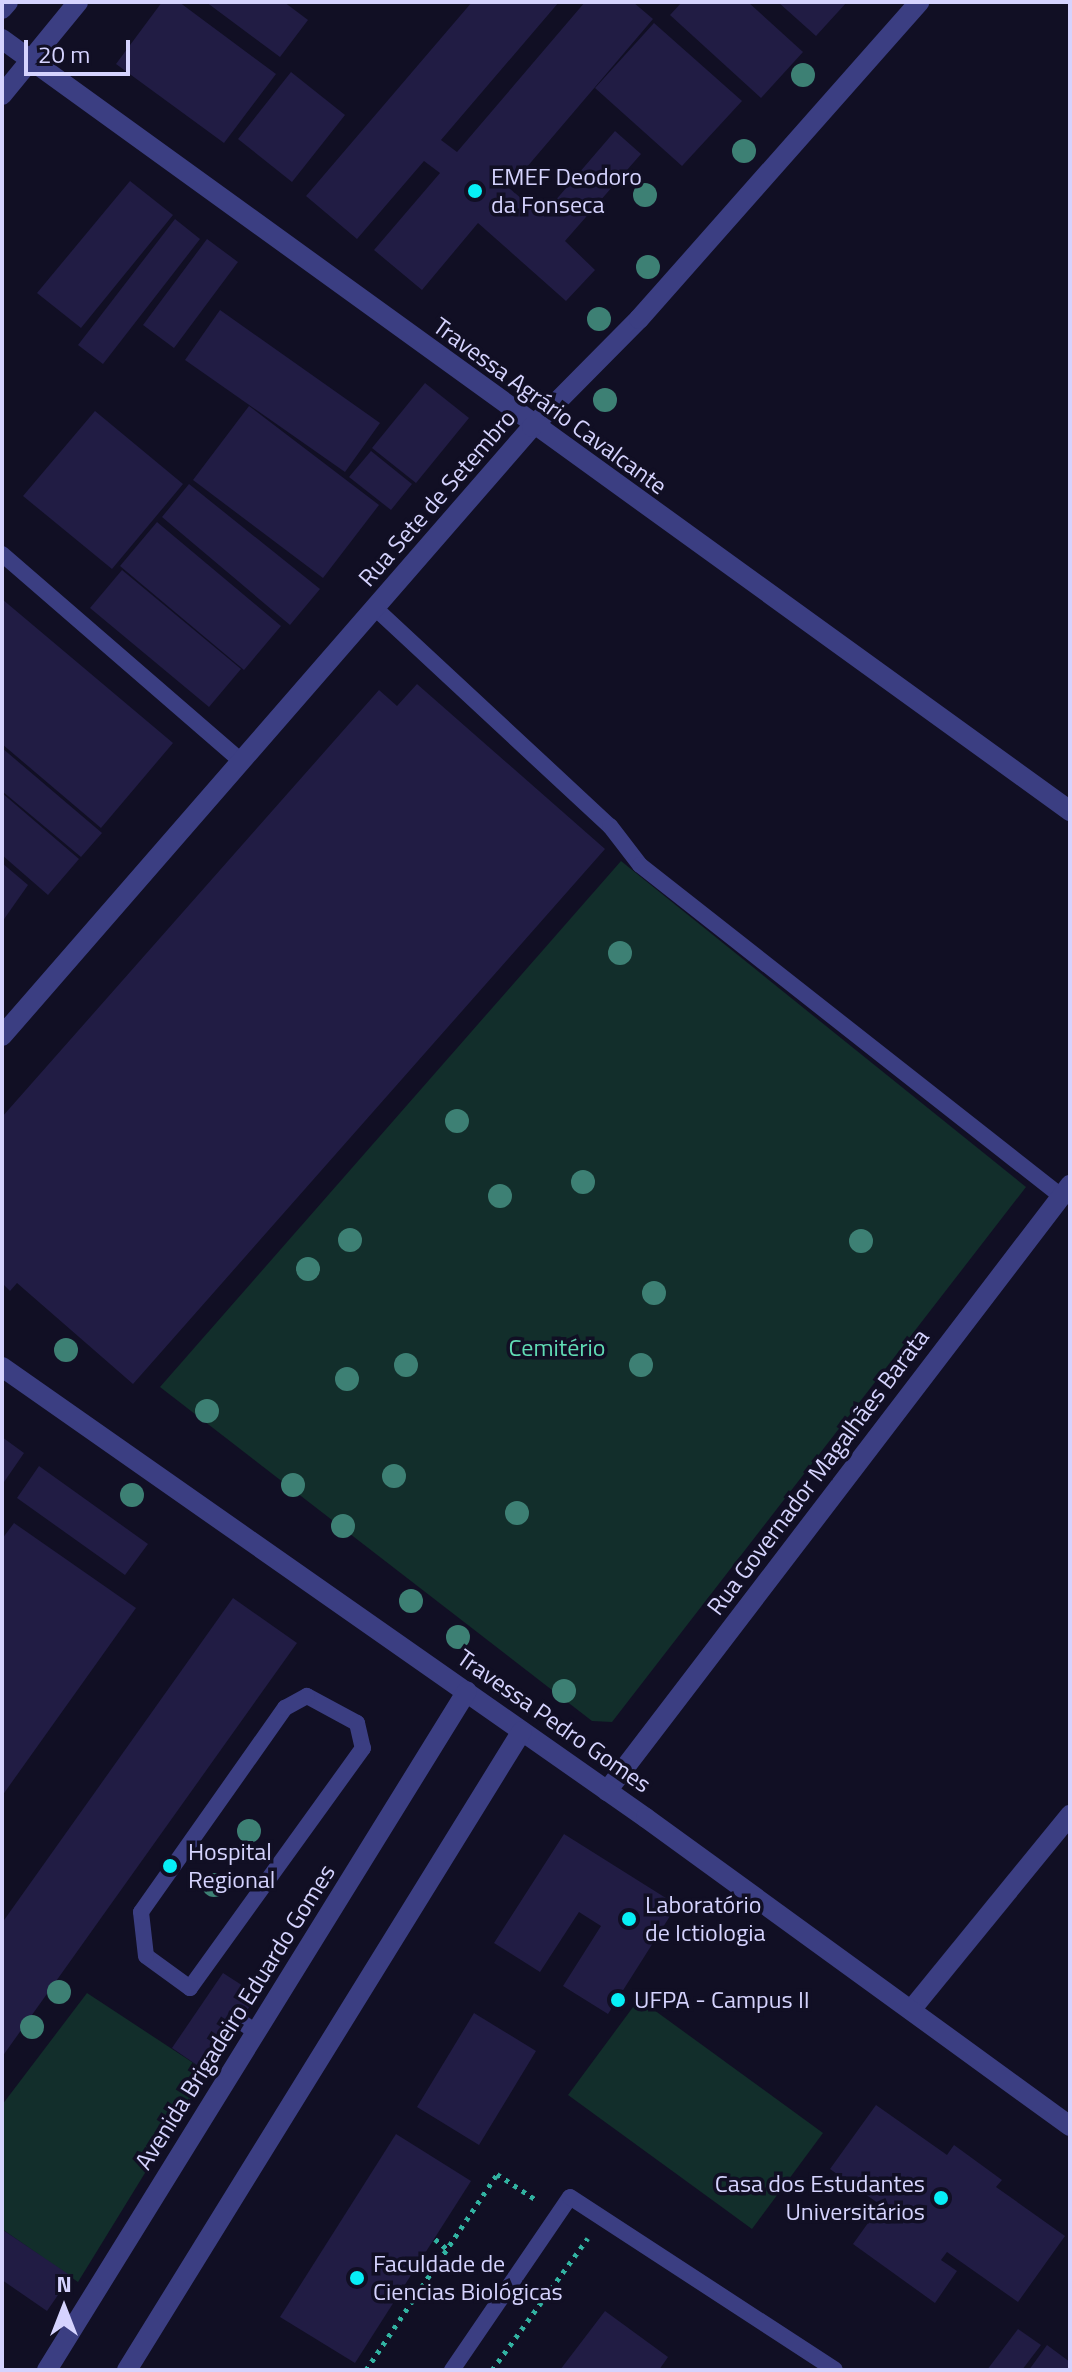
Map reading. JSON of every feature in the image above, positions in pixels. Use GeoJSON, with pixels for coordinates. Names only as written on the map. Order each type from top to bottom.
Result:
{"type":"FeatureCollection","features":[{"type":"Feature","properties":{"kind":"street"},"geometry":{"type":"LineString","coordinates":[[2,9],[8,2]]}},
{"type":"Feature","properties":{"kind":"street"},"geometry":{"type":"LineString","coordinates":[[2,95],[78,2]]}},
{"type":"Feature","properties":{"kind":"street","name":"Rua Sete de Setembro"},"geometry":{"type":"LineString","coordinates":[[2,1036],[532,427],[639,319],[919,2]]}},
{"type":"Feature","properties":{"kind":"street","name":"Travessa Agrário Cavalcante"},"geometry":{"type":"LineString","coordinates":[[2,39],[532,427],[1070,811]]}},
{"type":"Feature","properties":{"kind":"street","name":"Rua Governador Magalhães Barata"},"geometry":{"type":"LineString","coordinates":[[607,1791],[1065,1190]]}},
{"type":"Feature","properties":{"kind":"street","name":"Travessa Pedro Gomes"},"geometry":{"type":"LineString","coordinates":[[2,1367],[467,1691],[1070,2126]]}},
{"type":"Feature","properties":{"kind":"street","name":"Avenida Brigadeiro Eduardo Gomes"},"geometry":{"type":"LineString","coordinates":[[47,2370],[248,2026],[467,1691]]}},
{"type":"Feature","properties":{"kind":"street"},"geometry":{"type":"LineString","coordinates":[[127,2370],[522,1731]]}},
{"type":"Feature","properties":{"kind":"street"},"geometry":{"type":"LineString","coordinates":[[911,2010],[1070,1815]]}},
{"type":"Feature","properties":{"kind":"lane"},"geometry":{"type":"LineString","coordinates":[[2,554],[241,761]]}},
{"type":"Feature","properties":{"kind":"lane"},"geometry":{"type":"LineString","coordinates":[[375,608],[610,826],[640,865],[1065,1190]]}},
{"type":"Feature","properties":{"kind":"lane"},"geometry":{"type":"LineString","coordinates":[[190,1988],[363,1748],[357,1723],[319,1698],[295,1700],[285,1708],[141,1912],[146,1956],[190,1988],[206,1998]]}},
{"type":"Feature","properties":{"kind":"lane"},"geometry":{"type":"LineString","coordinates":[[452,2370],[570,2197],[835,2370]]}},
{"type":"Feature","properties":{"kind":"path"},"geometry":{"type":"LineString","coordinates":[[366,2370],[497,2174]]}},
{"type":"Feature","properties":{"kind":"path"},"geometry":{"type":"LineString","coordinates":[[492,2370],[589,2237]]}},
{"type":"Feature","properties":{"kind":"path"},"geometry":{"type":"LineString","coordinates":[[435,2239],[447,2249]]}},
{"type":"Feature","properties":{"kind":"green space","name":"Cemitério"},"geometry":{"type":"Polygon","coordinates":[[[621,861],[1026,1187],[612,1722],[592,1721],[160,1387],[621,861]]]}},
{"type":"Feature","properties":{"kind":"green space"},"geometry":{"type":"Polygon","coordinates":[[[87,1993],[207,2072],[78,2282],[2,2229],[2,2105],[87,1993]]]}},
{"type":"Feature","properties":{"kind":"green space"},"geometry":{"type":"Polygon","coordinates":[[[639,1999],[823,2133],[752,2229],[568,2095],[639,1999]]]}},
{"type":"Feature","properties":{"kind":"building"},"geometry":{"type":"Polygon","coordinates":[[[162,2],[179,2],[276,74],[224,143],[116,64],[162,2]]]}},
{"type":"Feature","properties":{"kind":"building"},"geometry":{"type":"Polygon","coordinates":[[[206,2],[284,2],[308,20],[280,57],[206,2]]]}},
{"type":"Feature","properties":{"kind":"building"},"geometry":{"type":"Polygon","coordinates":[[[472,2],[559,2],[441,140],[457,152],[585,2],[633,2],[653,19],[509,188],[542,216],[615,131],[641,154],[565,241],[595,270],[566,301],[478,223],[422,290],[374,250],[440,173],[424,161],[357,239],[306,196],[472,2]]]}},
{"type":"Feature","properties":{"kind":"building"},"geometry":{"type":"Polygon","coordinates":[[[682,2],[748,2],[803,52],[761,98],[670,15],[682,2]]]}},
{"type":"Feature","properties":{"kind":"building"},"geometry":{"type":"Polygon","coordinates":[[[778,2],[847,2],[816,36],[778,2]]]}},
{"type":"Feature","properties":{"kind":"building"},"geometry":{"type":"Polygon","coordinates":[[[654,23],[742,101],[682,166],[595,88],[654,23]]]}},
{"type":"Feature","properties":{"kind":"building"},"geometry":{"type":"Polygon","coordinates":[[[291,72],[345,115],[292,182],[238,139],[291,72]]]}},
{"type":"Feature","properties":{"kind":"building"},"geometry":{"type":"Polygon","coordinates":[[[130,181],[173,215],[81,328],[37,293],[130,181]]]}},
{"type":"Feature","properties":{"kind":"building"},"geometry":{"type":"Polygon","coordinates":[[[175,219],[200,239],[103,364],[78,345],[175,219]]]}},
{"type":"Feature","properties":{"kind":"building"},"geometry":{"type":"Polygon","coordinates":[[[207,239],[238,262],[174,348],[143,325],[207,239]]]}},
{"type":"Feature","properties":{"kind":"building"},"geometry":{"type":"Polygon","coordinates":[[[220,310],[380,423],[345,472],[185,360],[220,310]]]}},
{"type":"Feature","properties":{"kind":"building"},"geometry":{"type":"Polygon","coordinates":[[[425,383],[469,418],[416,483],[372,448],[425,383]]]}},
{"type":"Feature","properties":{"kind":"building"},"geometry":{"type":"Polygon","coordinates":[[[249,406],[379,505],[323,578],[193,480],[249,406]]]}},
{"type":"Feature","properties":{"kind":"building"},"geometry":{"type":"Polygon","coordinates":[[[95,411],[183,484],[112,569],[23,496],[95,411]]]}},
{"type":"Feature","properties":{"kind":"building"},"geometry":{"type":"Polygon","coordinates":[[[371,451],[412,484],[391,510],[349,477],[371,451]]]}},
{"type":"Feature","properties":{"kind":"building"},"geometry":{"type":"Polygon","coordinates":[[[189,484],[320,589],[290,625],[162,517],[189,484]]]}},
{"type":"Feature","properties":{"kind":"building"},"geometry":{"type":"Polygon","coordinates":[[[157,522],[281,626],[244,670],[120,566],[157,522]]]}},
{"type":"Feature","properties":{"kind":"building"},"geometry":{"type":"Polygon","coordinates":[[[122,570],[241,669],[209,707],[90,608],[122,570]]]}},
{"type":"Feature","properties":{"kind":"building"},"geometry":{"type":"Polygon","coordinates":[[[2,599],[173,743],[101,828],[2,744],[2,599]]]}},
{"type":"Feature","properties":{"kind":"building"},"geometry":{"type":"Polygon","coordinates":[[[417,684],[605,849],[133,1384],[17,1283],[10,1291],[2,1283],[2,1117],[379,690],[397,706],[417,684]]]}},
{"type":"Feature","properties":{"kind":"building"},"geometry":{"type":"Polygon","coordinates":[[[2,748],[102,833],[81,857],[2,791],[2,748]]]}},
{"type":"Feature","properties":{"kind":"building"},"geometry":{"type":"Polygon","coordinates":[[[2,793],[79,859],[48,895],[2,855],[2,793]]]}},
{"type":"Feature","properties":{"kind":"building"},"geometry":{"type":"Polygon","coordinates":[[[2,863],[28,885],[2,922],[2,863]]]}},
{"type":"Feature","properties":{"kind":"building"},"geometry":{"type":"Polygon","coordinates":[[[2,1437],[24,1453],[2,1485],[2,1437]]]}},
{"type":"Feature","properties":{"kind":"building"},"geometry":{"type":"Polygon","coordinates":[[[39,1466],[148,1544],[125,1575],[17,1498],[39,1466]]]}},
{"type":"Feature","properties":{"kind":"building"},"geometry":{"type":"Polygon","coordinates":[[[14,1523],[136,1608],[2,1796],[2,1539],[14,1523]]]}},
{"type":"Feature","properties":{"kind":"building"},"geometry":{"type":"Polygon","coordinates":[[[233,1598],[297,1643],[2,2057],[2,1923],[233,1598]]]}},
{"type":"Feature","properties":{"kind":"building","name":"Laboratório de Ictiologia"},"geometry":{"type":"Polygon","coordinates":[[[564,1834],[677,1905],[608,2014],[563,1986],[601,1926],[579,1912],[540,1972],[494,1943],[564,1834]]]}},
{"type":"Feature","properties":{"kind":"building"},"geometry":{"type":"Polygon","coordinates":[[[223,1973],[257,1995],[207,2072],[172,2048],[223,1973]]]}},
{"type":"Feature","properties":{"kind":"building"},"geometry":{"type":"Polygon","coordinates":[[[474,2013],[536,2051],[479,2145],[417,2107],[474,2013]]]}},
{"type":"Feature","properties":{"kind":"building","name":"Casa dos Estudantes Universitários"},"geometry":{"type":"Polygon","coordinates":[[[876,2105],[947,2155],[954,2145],[1002,2180],[996,2187],[1065,2236],[1018,2302],[947,2252],[941,2260],[957,2271],[935,2303],[853,2244],[878,2209],[899,2218],[830,2169],[876,2105]]]}},
{"type":"Feature","properties":{"kind":"building","name":"Faculdade de Ciencias Biológicas"},"geometry":{"type":"Polygon","coordinates":[[[396,2134],[471,2181],[355,2363],[280,2317],[396,2134]]]}},
{"type":"Feature","properties":{"kind":"building"},"geometry":{"type":"Polygon","coordinates":[[[3,2230],[71,2276],[47,2311],[2,2280],[3,2230]]]}},
{"type":"Feature","properties":{"kind":"building"},"geometry":{"type":"Polygon","coordinates":[[[605,2311],[668,2357],[659,2370],[560,2370],[605,2311]]]}},
{"type":"Feature","properties":{"kind":"building"},"geometry":{"type":"Polygon","coordinates":[[[1018,2329],[1041,2345],[1022,2370],[987,2370],[1018,2329]]]}},
{"type":"Feature","properties":{"kind":"building"},"geometry":{"type":"Polygon","coordinates":[[[1047,2345],[1070,2362],[1070,2370],[1029,2370],[1047,2345]]]}},
{"type":"Feature","properties":{"kind":"place","name":"EMEF Deodoro da Fonseca"},"geometry":{"type":"Point","coordinates":[475,191]}},
{"type":"Feature","properties":{"kind":"place","name":"Hospital Regional"},"geometry":{"type":"Point","coordinates":[170,1866]}},
{"type":"Feature","properties":{"kind":"place","name":"Laboratório de Ictiologia"},"geometry":{"type":"Point","coordinates":[629,1919]}},
{"type":"Feature","properties":{"kind":"place","name":"UFPA - Campus II"},"geometry":{"type":"Point","coordinates":[618,2000]}},
{"type":"Feature","properties":{"kind":"place","name":"Casa dos Estudantes Universitários"},"geometry":{"type":"Point","coordinates":[941,2198]}},
{"type":"Feature","properties":{"kind":"place","name":"Faculdade de Ciencias Biológicas"},"geometry":{"type":"Point","coordinates":[357,2278]}}]}
